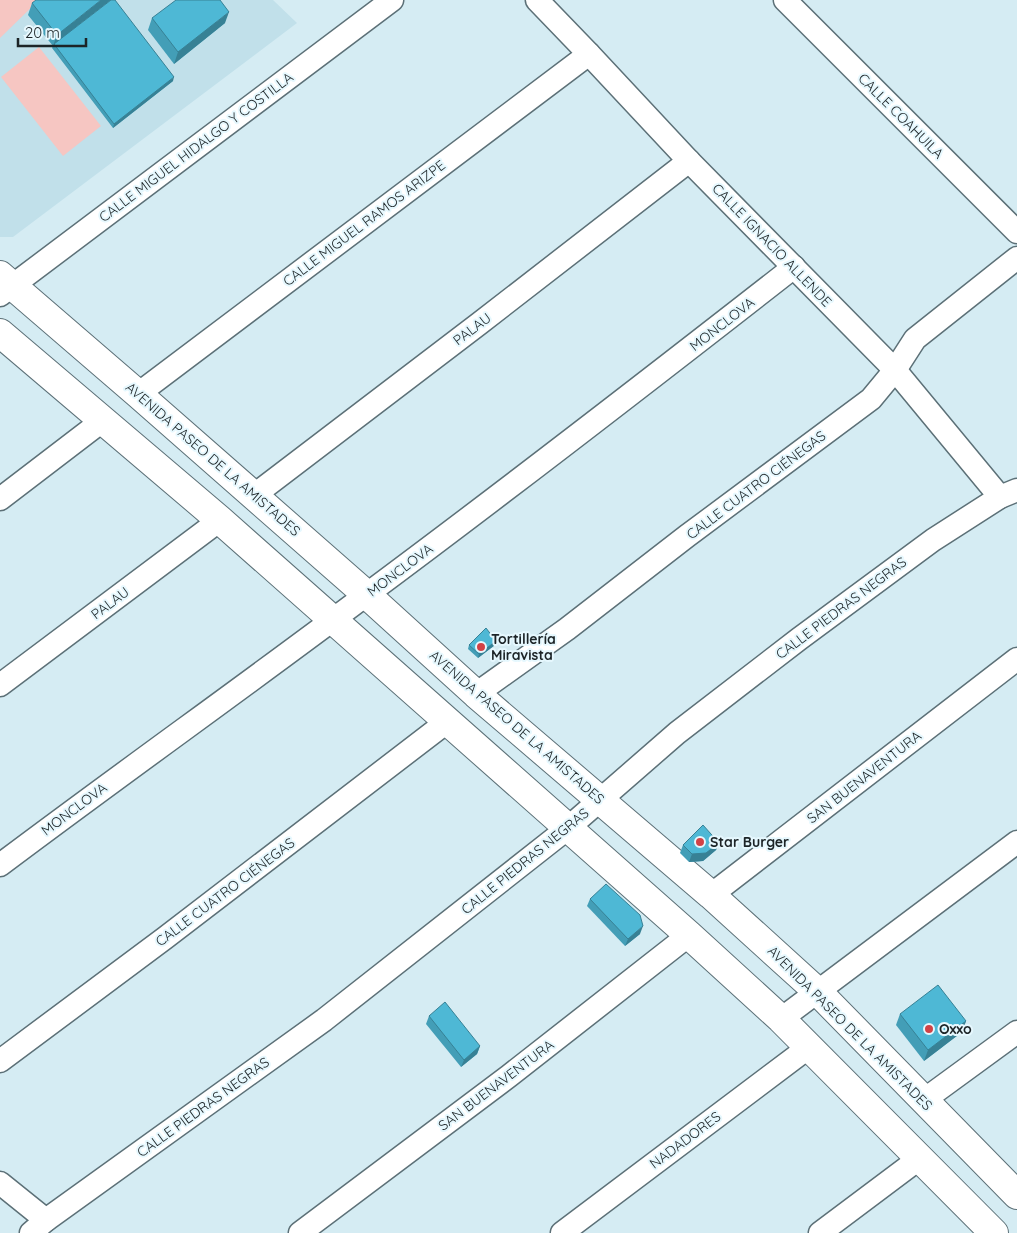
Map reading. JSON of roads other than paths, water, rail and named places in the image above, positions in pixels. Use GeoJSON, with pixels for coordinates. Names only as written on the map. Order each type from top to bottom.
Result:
{"type":"FeatureCollection","features":[{"type":"Feature","properties":{"kind":"street","name":"CALLE MIGUEL HIDALGO Y COSTILLA"},"geometry":{"type":"LineString","coordinates":[[4,285],[392,0]]}},
{"type":"Feature","properties":{"kind":"street","name":"CALLE IGNACIO ALLENDE"},"geometry":{"type":"LineString","coordinates":[[537,0],[690,161],[895,370],[1008,493]]}},
{"type":"Feature","properties":{"kind":"street","name":"CALLE COAHUILA"},"geometry":{"type":"LineString","coordinates":[[785,0],[1017,232]]}},
{"type":"Feature","properties":{"kind":"street","name":"CALLE MIGUEL RAMOS ARIZPE"},"geometry":{"type":"LineString","coordinates":[[138,394],[589,54]]}},
{"type":"Feature","properties":{"kind":"street","name":"PALAU"},"geometry":{"type":"LineString","coordinates":[[253,496],[690,161]]}},
{"type":"Feature","properties":{"kind":"street","name":"CALLE CUATRO CIÉNEGAS"},"geometry":{"type":"LineString","coordinates":[[476,694],[567,629],[687,536],[871,399],[895,370],[915,339],[1017,258]]}},
{"type":"Feature","properties":{"kind":"street","name":"MONCLOVA"},"geometry":{"type":"LineString","coordinates":[[0,864],[367,595],[588,428],[794,267]]}},
{"type":"Feature","properties":{"kind":"street","name":"AVENIDA PASEO DE LA AMISTADES"},"geometry":{"type":"LineString","coordinates":[[4,285],[138,394],[367,595],[476,694],[711,895],[818,992],[1017,1196]]}},
{"type":"Feature","properties":{"kind":"street"},"geometry":{"type":"LineString","coordinates":[[0,333],[220,520],[690,935],[781,1019],[989,1228],[1017,1200]]}},
{"type":"Feature","properties":{"kind":"street"},"geometry":{"type":"LineString","coordinates":[[0,499],[102,421]]}},
{"type":"Feature","properties":{"kind":"street","name":"CALLE PIEDRAS NEGRAS"},"geometry":{"type":"LineString","coordinates":[[38,1226],[324,1020],[568,828],[677,733],[799,639],[933,540],[1008,493]]}},
{"type":"Feature","properties":{"kind":"street","name":"PALAU"},"geometry":{"type":"LineString","coordinates":[[0,685],[220,520]]}},
{"type":"Feature","properties":{"kind":"street","name":"SAN BUENAVENTURA"},"geometry":{"type":"LineString","coordinates":[[711,895],[1017,659]]}},
{"type":"Feature","properties":{"kind":"street","name":"CALLE CUATRO CIÉNEGAS"},"geometry":{"type":"LineString","coordinates":[[0,1061],[165,938],[448,721]]}},
{"type":"Feature","properties":{"kind":"street"},"geometry":{"type":"LineString","coordinates":[[781,1019],[1017,842]]}},
{"type":"Feature","properties":{"kind":"street","name":"SAN BUENAVENTURA"},"geometry":{"type":"LineString","coordinates":[[300,1233],[509,1076],[690,935]]}},
{"type":"Feature","properties":{"kind":"street"},"geometry":{"type":"LineString","coordinates":[[924,1100],[1017,1032]]}},
{"type":"Feature","properties":{"kind":"street","name":"NADADORES"},"geometry":{"type":"LineString","coordinates":[[562,1233],[809,1047]]}},
{"type":"Feature","properties":{"kind":"street"},"geometry":{"type":"LineString","coordinates":[[820,1233],[920,1158]]}},
{"type":"Feature","properties":{"kind":"street"},"geometry":{"type":"LineString","coordinates":[[0,1183],[38,1226]]}},
{"type":"Feature","properties":{"kind":"place","name":"Tortillería Miravista"},"geometry":{"type":"Point","coordinates":[481,647]}},
{"type":"Feature","properties":{"kind":"place","name":"Star Burger"},"geometry":{"type":"Point","coordinates":[700,842]}},
{"type":"Feature","properties":{"kind":"place","name":"Oxxo"},"geometry":{"type":"Point","coordinates":[929,1029]}}]}
